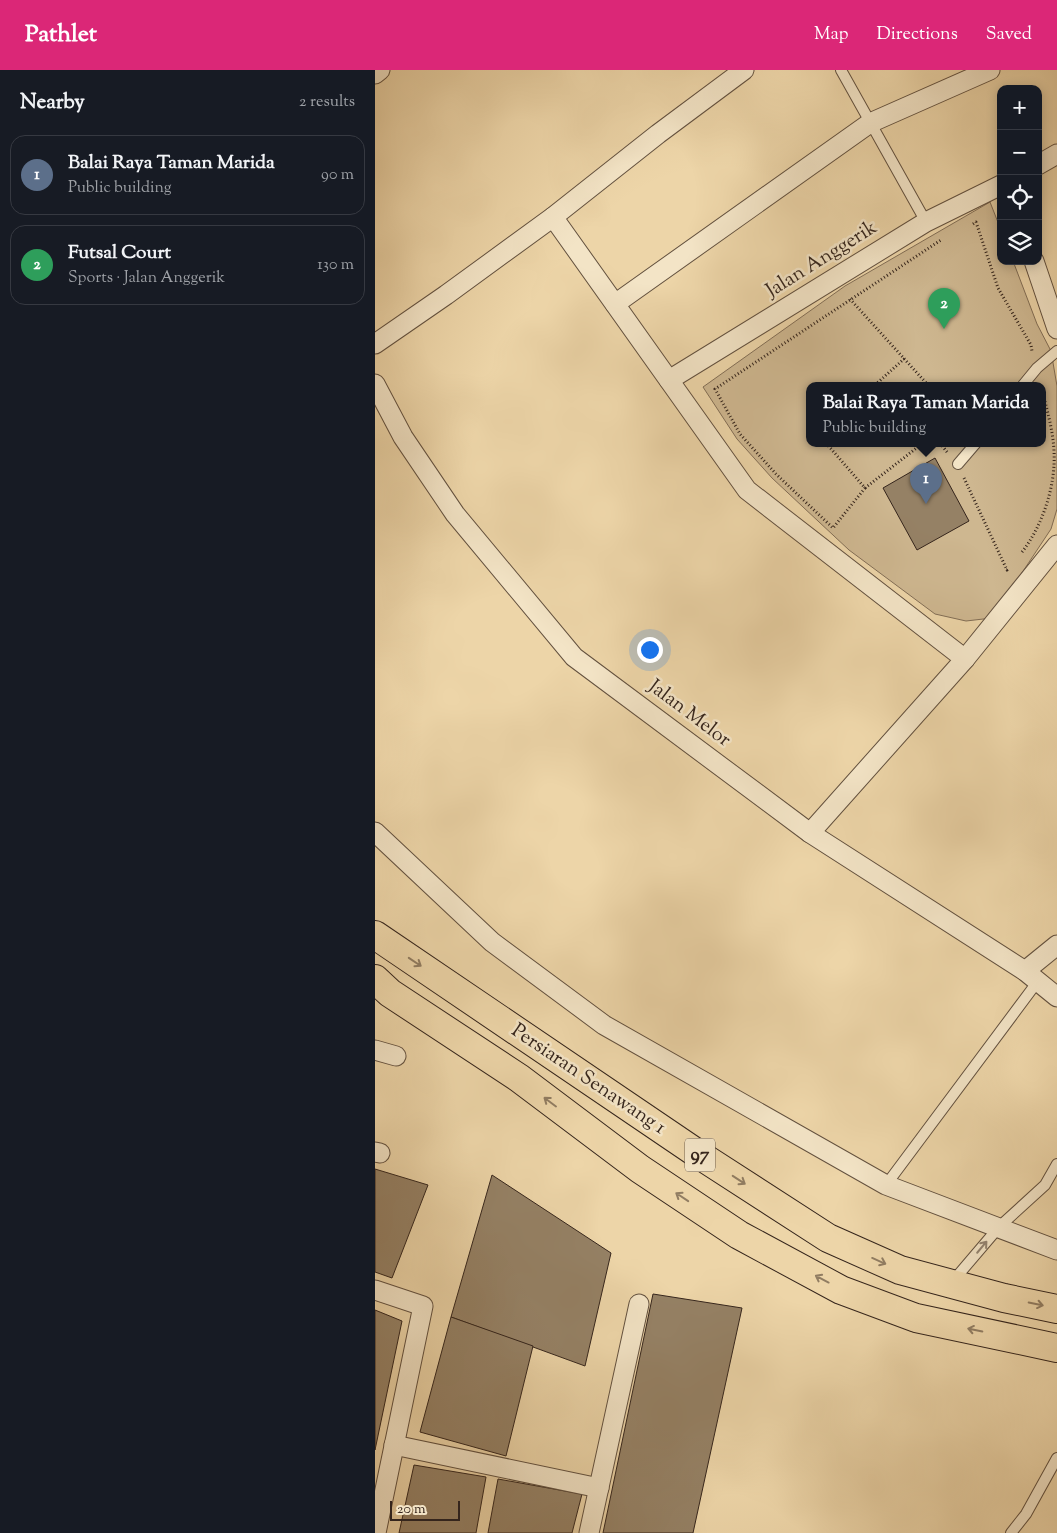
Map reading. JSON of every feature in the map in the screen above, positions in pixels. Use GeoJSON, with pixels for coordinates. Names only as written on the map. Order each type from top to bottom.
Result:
{"type":"FeatureCollection","features":[{"type":"Feature","properties":{"kind":"main road","name":"Persiaran Senawang 1"},"geometry":{"type":"LineString","coordinates":[[375,935],[698,1154],[828,1238],[900,1270],[1004,1298],[1057,1309]]}},
{"type":"Feature","properties":{"kind":"main road","name":"Persiaran Senawang 1"},"geometry":{"type":"LineString","coordinates":[[375,979],[390,993],[519,1078],[640,1168],[739,1235],[841,1290],[916,1318],[1057,1348]]}},
{"type":"Feature","properties":{"kind":"street"},"geometry":{"type":"LineString","coordinates":[[375,74],[380,70]]}},
{"type":"Feature","properties":{"kind":"street"},"geometry":{"type":"LineString","coordinates":[[375,344],[553,217],[658,134],[744,70]]}},
{"type":"Feature","properties":{"kind":"street"},"geometry":{"type":"LineString","coordinates":[[615,304],[870,123],[989,70]]}},
{"type":"Feature","properties":{"kind":"street"},"geometry":{"type":"LineString","coordinates":[[1042,163],[1057,154]]}},
{"type":"Feature","properties":{"kind":"street","name":"Jalan Anggerik"},"geometry":{"type":"LineString","coordinates":[[669,380],[926,222],[997,187]]}},
{"type":"Feature","properties":{"kind":"street"},"geometry":{"type":"LineString","coordinates":[[553,217],[747,490],[965,659]]}},
{"type":"Feature","properties":{"kind":"street"},"geometry":{"type":"LineString","coordinates":[[1035,265],[1057,329]]}},
{"type":"Feature","properties":{"kind":"street","name":"Jalan Melor"},"geometry":{"type":"LineString","coordinates":[[375,384],[403,437],[455,514],[574,657],[810,833],[1031,976],[1057,997]]}},
{"type":"Feature","properties":{"kind":"street"},"geometry":{"type":"LineString","coordinates":[[810,833],[965,659],[1057,545]]}},
{"type":"Feature","properties":{"kind":"street"},"geometry":{"type":"LineString","coordinates":[[375,832],[492,942],[604,1025],[886,1186],[1057,1250]]}},
{"type":"Feature","properties":{"kind":"street"},"geometry":{"type":"LineString","coordinates":[[1031,976],[1057,945]]}},
{"type":"Feature","properties":{"kind":"street"},"geometry":{"type":"LineString","coordinates":[[375,1050],[396,1056]]}},
{"type":"Feature","properties":{"kind":"street"},"geometry":{"type":"LineString","coordinates":[[375,1290],[423,1306],[376,1533]]}},
{"type":"Feature","properties":{"kind":"street"},"geometry":{"type":"LineString","coordinates":[[589,1533],[639,1304]]}},
{"type":"Feature","properties":{"kind":"street"},"geometry":{"type":"LineString","coordinates":[[394,1444],[599,1488]]}},
{"type":"Feature","properties":{"kind":"lane"},"geometry":{"type":"LineString","coordinates":[[841,70],[926,222]]}},
{"type":"Feature","properties":{"kind":"lane"},"geometry":{"type":"LineString","coordinates":[[1025,382],[1037,368],[1057,351]]}},
{"type":"Feature","properties":{"kind":"lane"},"geometry":{"type":"LineString","coordinates":[[958,464],[973,447]]}},
{"type":"Feature","properties":{"kind":"lane"},"geometry":{"type":"LineString","coordinates":[[886,1186],[1031,976]]}},
{"type":"Feature","properties":{"kind":"lane"},"geometry":{"type":"LineString","coordinates":[[951,1284],[999,1227],[1045,1185],[1057,1164]]}},
{"type":"Feature","properties":{"kind":"lane"},"geometry":{"type":"LineString","coordinates":[[1011,1533],[1026,1514],[1057,1458]]}},
{"type":"Feature","properties":{"kind":"path"},"geometry":{"type":"LineString","coordinates":[[968,226],[976,222],[998,288],[1031,345],[1037,368]]}},
{"type":"Feature","properties":{"kind":"path"},"geometry":{"type":"LineString","coordinates":[[918,447],[865,488],[833,528],[776,474],[740,434],[715,389],[944,238]]}},
{"type":"Feature","properties":{"kind":"path"},"geometry":{"type":"LineString","coordinates":[[849,299],[925,382]]}},
{"type":"Feature","properties":{"kind":"path"},"geometry":{"type":"LineString","coordinates":[[878,382],[905,358]]}},
{"type":"Feature","properties":{"kind":"path"},"geometry":{"type":"LineString","coordinates":[[1019,555],[1031,540],[1048,500],[1054,451],[1051,425],[1046,406]]}},
{"type":"Feature","properties":{"kind":"path"},"geometry":{"type":"LineString","coordinates":[[829,447],[865,488]]}},
{"type":"Feature","properties":{"kind":"path"},"geometry":{"type":"LineString","coordinates":[[958,464],[1007,570],[1013,562]]}},
{"type":"Feature","properties":{"kind":"shaded area"},"geometry":{"type":"Polygon","coordinates":[[[990,202],[997,220],[997,265],[1015,265],[1037,324],[1051,351],[1057,386],[1057,509],[1051,529],[992,618],[966,621],[935,614],[849,550],[772,478],[737,439],[703,387],[845,286],[990,202]]]}},
{"type":"Feature","properties":{"kind":"building"},"geometry":{"type":"Polygon","coordinates":[[[935,458],[969,521],[917,550],[883,488],[935,458]]]}},
{"type":"Feature","properties":{"kind":"building"},"geometry":{"type":"Polygon","coordinates":[[[375,1169],[428,1185],[392,1278],[375,1272],[375,1169]]]}},
{"type":"Feature","properties":{"kind":"building"},"geometry":{"type":"Polygon","coordinates":[[[492,1175],[611,1253],[585,1366],[451,1317],[492,1175]]]}},
{"type":"Feature","properties":{"kind":"building"},"geometry":{"type":"Polygon","coordinates":[[[653,1294],[742,1308],[693,1533],[603,1533],[653,1294]]]}},
{"type":"Feature","properties":{"kind":"building"},"geometry":{"type":"Polygon","coordinates":[[[375,1310],[402,1321],[375,1450],[375,1310]]]}},
{"type":"Feature","properties":{"kind":"building"},"geometry":{"type":"Polygon","coordinates":[[[451,1317],[533,1346],[506,1456],[420,1432],[451,1317]]]}},
{"type":"Feature","properties":{"kind":"building"},"geometry":{"type":"Polygon","coordinates":[[[414,1465],[486,1477],[476,1533],[399,1533],[414,1465]]]}},
{"type":"Feature","properties":{"kind":"building"},"geometry":{"type":"Polygon","coordinates":[[[498,1479],[582,1494],[572,1533],[488,1533],[498,1479]]]}},
{"type":"Feature","properties":{"kind":"place","name":"Futsal Court"},"geometry":{"type":"Point","coordinates":[944,329]}},
{"type":"Feature","properties":{"kind":"place","name":"Balai Raya Taman Marida"},"geometry":{"type":"Point","coordinates":[926,504]}}]}
